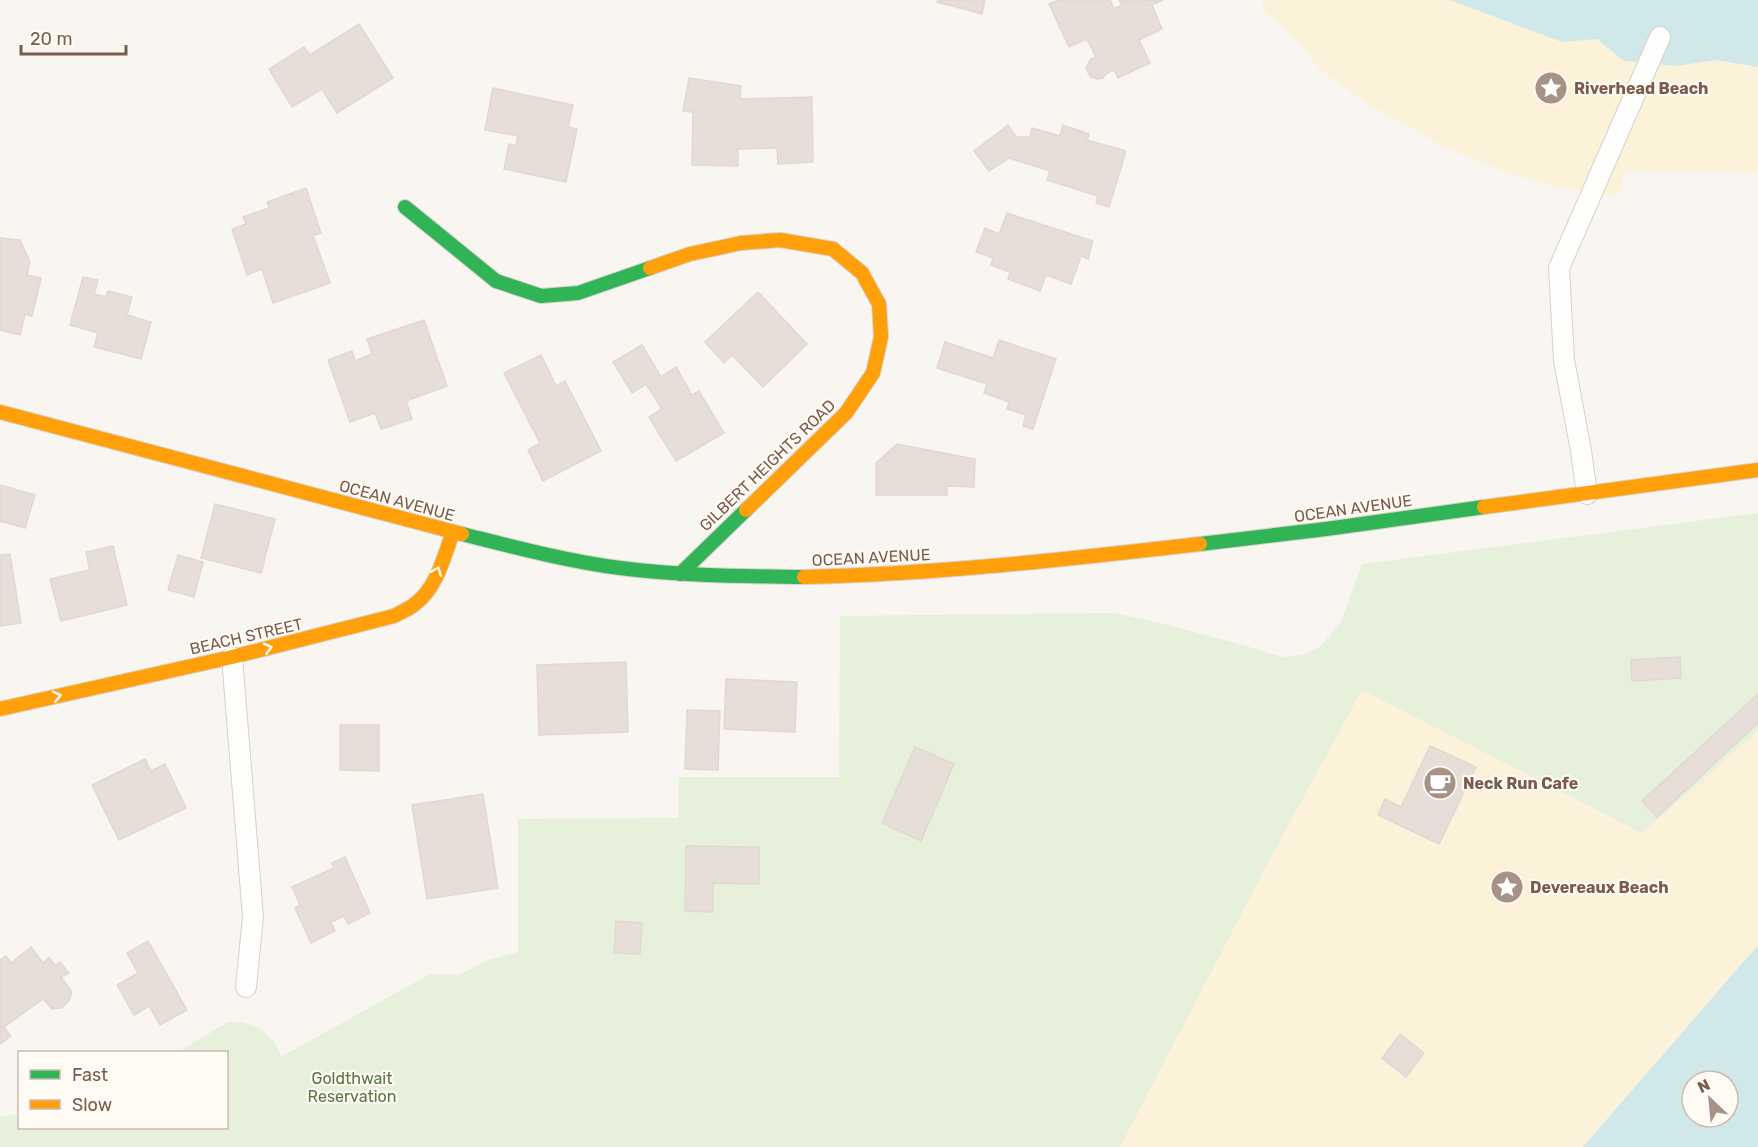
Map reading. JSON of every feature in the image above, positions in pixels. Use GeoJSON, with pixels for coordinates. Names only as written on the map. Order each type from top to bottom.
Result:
{"type":"FeatureCollection","features":[{"type":"Feature","properties":{"kind":"main road","name":"GILBERT HEIGHTS ROAD"},"geometry":{"type":"LineString","coordinates":[[405,207],[496,281],[541,296],[578,293],[690,254],[741,243],[780,240],[833,249],[862,273],[879,304],[881,337],[873,373],[846,413],[680,574]]}},
{"type":"Feature","properties":{"kind":"main road","name":"OCEAN AVENUE"},"geometry":{"type":"LineString","coordinates":[[0,412],[453,532],[591,564],[646,572],[680,574],[806,577],[901,573],[1054,561],[1293,533],[1758,470]]}},
{"type":"Feature","properties":{"kind":"main road","name":"BEACH STREET"},"geometry":{"type":"LineString","coordinates":[[0,709],[232,657],[379,620],[409,608],[421,599],[432,584],[453,532]]}},
{"type":"Feature","properties":{"kind":"lane"},"geometry":{"type":"LineString","coordinates":[[1587,494],[1563,360],[1559,268],[1660,37]]}},
{"type":"Feature","properties":{"kind":"lane"},"geometry":{"type":"LineString","coordinates":[[232,657],[253,916],[246,987]]}},
{"type":"Feature","properties":{"kind":"green space","name":"Goldthwait Reservation"},"geometry":{"type":"Polygon","coordinates":[[[1758,513],[1758,946],[1583,1147],[0,1147],[0,1117],[18,1114],[18,1129],[228,1129],[228,1051],[180,1051],[228,1022],[237,1022],[262,1030],[278,1049],[281,1057],[430,974],[459,975],[488,960],[518,952],[518,819],[678,818],[679,777],[839,777],[840,616],[1113,613],[1160,623],[1282,657],[1303,655],[1318,648],[1340,624],[1362,564],[1758,513]]]}},
{"type":"Feature","properties":{"kind":"sand","name":"Riverhead Beach"},"geometry":{"type":"Polygon","coordinates":[[[1262,0],[1450,0],[1562,42],[1597,39],[1624,61],[1677,66],[1716,60],[1758,67],[1758,173],[1626,170],[1617,196],[1566,189],[1509,173],[1445,147],[1370,105],[1320,70],[1297,39],[1264,11],[1262,0]]]}},
{"type":"Feature","properties":{"kind":"sand","name":"Devereaux Beach"},"geometry":{"type":"Polygon","coordinates":[[[1362,690],[1642,833],[1758,731],[1758,946],[1583,1147],[1120,1147],[1279,842],[1362,690]]]}},
{"type":"Feature","properties":{"kind":"water"},"geometry":{"type":"Polygon","coordinates":[[[1450,0],[1758,0],[1758,67],[1716,60],[1677,66],[1624,61],[1597,39],[1562,42],[1450,0]]]}},
{"type":"Feature","properties":{"kind":"water"},"geometry":{"type":"Polygon","coordinates":[[[1758,946],[1758,1147],[1583,1147],[1745,960],[1758,946]]]}},
{"type":"Feature","properties":{"kind":"building"},"geometry":{"type":"Polygon","coordinates":[[[938,0],[985,0],[982,14],[937,2],[938,0]]]}},
{"type":"Feature","properties":{"kind":"building"},"geometry":{"type":"Polygon","coordinates":[[[1058,0],[1110,0],[1114,9],[1122,5],[1119,0],[1163,0],[1152,5],[1162,29],[1139,40],[1150,63],[1118,78],[1114,70],[1103,78],[1091,77],[1086,67],[1091,59],[1096,57],[1087,39],[1069,47],[1049,4],[1058,0]]]}},
{"type":"Feature","properties":{"kind":"building"},"geometry":{"type":"Polygon","coordinates":[[[359,24],[393,78],[337,113],[322,89],[292,107],[269,69],[304,47],[310,55],[359,24]]]}},
{"type":"Feature","properties":{"kind":"building"},"geometry":{"type":"Polygon","coordinates":[[[689,78],[741,86],[740,99],[812,97],[813,162],[778,164],[777,148],[738,149],[738,166],[692,165],[693,112],[683,111],[689,78]]]}},
{"type":"Feature","properties":{"kind":"building"},"geometry":{"type":"Polygon","coordinates":[[[493,88],[573,105],[568,127],[577,129],[566,182],[504,169],[509,144],[516,146],[518,136],[485,130],[493,88]]]}},
{"type":"Feature","properties":{"kind":"building"},"geometry":{"type":"Polygon","coordinates":[[[1008,125],[1016,137],[1030,137],[1032,128],[1060,136],[1063,125],[1089,134],[1087,140],[1126,151],[1109,207],[1096,203],[1098,196],[1047,180],[1050,171],[1009,158],[989,171],[974,151],[1008,125]]]}},
{"type":"Feature","properties":{"kind":"building"},"geometry":{"type":"Polygon","coordinates":[[[306,188],[321,233],[313,235],[330,283],[273,303],[262,269],[247,275],[232,229],[246,224],[243,217],[269,208],[267,202],[306,188]]]}},
{"type":"Feature","properties":{"kind":"building"},"geometry":{"type":"Polygon","coordinates":[[[1007,213],[1093,241],[1088,259],[1081,256],[1071,284],[1046,275],[1040,291],[1008,279],[1010,272],[991,265],[993,258],[976,252],[985,228],[999,234],[1007,213]]]}},
{"type":"Feature","properties":{"kind":"building"},"geometry":{"type":"Polygon","coordinates":[[[0,238],[20,240],[30,262],[27,275],[41,278],[32,316],[25,314],[20,335],[0,330],[0,238]]]}},
{"type":"Feature","properties":{"kind":"building"},"geometry":{"type":"Polygon","coordinates":[[[83,277],[98,280],[94,294],[106,297],[108,291],[132,297],[127,315],[151,322],[141,359],[94,347],[98,333],[70,325],[83,277]]]}},
{"type":"Feature","properties":{"kind":"building"},"geometry":{"type":"Polygon","coordinates":[[[758,292],[807,344],[763,387],[732,355],[724,363],[705,342],[758,292]]]}},
{"type":"Feature","properties":{"kind":"building"},"geometry":{"type":"Polygon","coordinates":[[[424,320],[447,386],[406,401],[412,419],[381,429],[375,413],[350,422],[328,360],[352,351],[355,361],[372,354],[367,339],[424,320]]]}},
{"type":"Feature","properties":{"kind":"building"},"geometry":{"type":"Polygon","coordinates":[[[999,340],[1056,359],[1033,429],[1023,426],[1026,415],[1007,409],[1009,402],[984,393],[987,384],[937,368],[945,342],[993,358],[999,340]]]}},
{"type":"Feature","properties":{"kind":"building"},"geometry":{"type":"Polygon","coordinates":[[[642,345],[661,377],[676,367],[692,395],[699,391],[724,433],[676,461],[649,417],[662,409],[646,384],[632,393],[613,362],[642,345]]]}},
{"type":"Feature","properties":{"kind":"building"},"geometry":{"type":"Polygon","coordinates":[[[541,355],[556,386],[565,381],[601,451],[543,481],[528,450],[540,443],[504,373],[541,355]]]}},
{"type":"Feature","properties":{"kind":"building"},"geometry":{"type":"Polygon","coordinates":[[[897,444],[975,459],[974,487],[947,486],[947,495],[876,495],[876,463],[897,444]]]}},
{"type":"Feature","properties":{"kind":"building"},"geometry":{"type":"Polygon","coordinates":[[[0,485],[35,495],[25,528],[0,521],[0,485]]]}},
{"type":"Feature","properties":{"kind":"building"},"geometry":{"type":"Polygon","coordinates":[[[215,504],[275,519],[261,573],[201,558],[215,504]]]}},
{"type":"Feature","properties":{"kind":"building"},"geometry":{"type":"Polygon","coordinates":[[[113,546],[127,605],[61,621],[50,579],[90,570],[86,552],[113,546]]]}},
{"type":"Feature","properties":{"kind":"building"},"geometry":{"type":"Polygon","coordinates":[[[10,554],[21,623],[0,626],[0,555],[10,554]]]}},
{"type":"Feature","properties":{"kind":"building"},"geometry":{"type":"Polygon","coordinates":[[[178,555],[203,562],[194,597],[168,590],[178,555]]]}},
{"type":"Feature","properties":{"kind":"building"},"geometry":{"type":"Polygon","coordinates":[[[1680,657],[1681,678],[1632,681],[1631,660],[1680,657]]]}},
{"type":"Feature","properties":{"kind":"building"},"geometry":{"type":"Polygon","coordinates":[[[626,662],[628,732],[539,735],[537,665],[626,662]]]}},
{"type":"Feature","properties":{"kind":"building"},"geometry":{"type":"Polygon","coordinates":[[[726,679],[797,682],[795,732],[724,729],[726,679]]]}},
{"type":"Feature","properties":{"kind":"building"},"geometry":{"type":"Polygon","coordinates":[[[1758,694],[1758,723],[1657,817],[1642,801],[1758,694]]]}},
{"type":"Feature","properties":{"kind":"building"},"geometry":{"type":"Polygon","coordinates":[[[687,710],[720,711],[718,770],[685,769],[687,710]]]}},
{"type":"Feature","properties":{"kind":"building"},"geometry":{"type":"Polygon","coordinates":[[[340,725],[379,725],[379,771],[340,770],[340,725]]]}},
{"type":"Feature","properties":{"kind":"building","name":"Neck Run Cafe"},"geometry":{"type":"Polygon","coordinates":[[[1430,746],[1476,767],[1439,844],[1378,815],[1385,799],[1401,807],[1430,746]]]}},
{"type":"Feature","properties":{"kind":"building"},"geometry":{"type":"Polygon","coordinates":[[[915,747],[954,764],[921,841],[882,823],[915,747]]]}},
{"type":"Feature","properties":{"kind":"building"},"geometry":{"type":"Polygon","coordinates":[[[145,759],[151,771],[165,764],[186,808],[119,840],[92,785],[145,759]]]}},
{"type":"Feature","properties":{"kind":"building"},"geometry":{"type":"Polygon","coordinates":[[[483,794],[498,888],[427,899],[412,805],[483,794]]]}},
{"type":"Feature","properties":{"kind":"building"},"geometry":{"type":"Polygon","coordinates":[[[686,846],[759,847],[759,884],[713,883],[713,912],[685,911],[686,846]]]}},
{"type":"Feature","properties":{"kind":"building"},"geometry":{"type":"Polygon","coordinates":[[[345,857],[370,913],[348,924],[344,916],[331,922],[335,931],[311,943],[295,908],[300,905],[292,887],[334,868],[332,863],[345,857]]]}},
{"type":"Feature","properties":{"kind":"building"},"geometry":{"type":"Polygon","coordinates":[[[616,921],[642,923],[640,954],[614,953],[616,921]]]}},
{"type":"Feature","properties":{"kind":"building"},"geometry":{"type":"Polygon","coordinates":[[[148,941],[187,1010],[160,1025],[149,1006],[134,1015],[117,985],[138,973],[127,953],[148,941]]]}},
{"type":"Feature","properties":{"kind":"building"},"geometry":{"type":"Polygon","coordinates":[[[31,947],[43,963],[49,957],[55,966],[60,962],[69,973],[61,977],[72,992],[69,1001],[61,1008],[52,1009],[43,999],[4,1027],[11,1036],[0,1044],[0,960],[6,956],[11,963],[31,947]]]}},
{"type":"Feature","properties":{"kind":"building"},"geometry":{"type":"Polygon","coordinates":[[[1400,1034],[1424,1053],[1406,1077],[1382,1058],[1400,1034]]]}},
{"type":"Feature","properties":{"kind":"traffic: fast"},"geometry":{"type":"LineString","coordinates":[[405,207],[496,281],[541,296],[578,293],[650,268]]}},
{"type":"Feature","properties":{"kind":"traffic: fast"},"geometry":{"type":"LineString","coordinates":[[1200,544],[1484,507]]}},
{"type":"Feature","properties":{"kind":"traffic: fast"},"geometry":{"type":"LineString","coordinates":[[680,574],[746,510]]}},
{"type":"Feature","properties":{"kind":"traffic: fast"},"geometry":{"type":"LineString","coordinates":[[462,534],[560,558],[643,571],[804,577]]}},
{"type":"Feature","properties":{"kind":"traffic: slow"},"geometry":{"type":"LineString","coordinates":[[650,268],[690,254],[741,243],[780,240],[833,249],[862,273],[879,304],[881,337],[873,373],[846,413],[746,510]]}},
{"type":"Feature","properties":{"kind":"traffic: slow"},"geometry":{"type":"LineString","coordinates":[[0,412],[462,534]]}},
{"type":"Feature","properties":{"kind":"traffic: slow"},"geometry":{"type":"LineString","coordinates":[[1484,507],[1758,470]]}},
{"type":"Feature","properties":{"kind":"traffic: slow"},"geometry":{"type":"LineString","coordinates":[[0,709],[232,657],[394,616],[413,606],[429,589],[439,571],[453,532]]}},
{"type":"Feature","properties":{"kind":"traffic: slow"},"geometry":{"type":"LineString","coordinates":[[804,577],[953,569],[1200,544]]}},
{"type":"Feature","properties":{"kind":"place","name":"Riverhead Beach"},"geometry":{"type":"Point","coordinates":[1551,88]}},
{"type":"Feature","properties":{"kind":"place","name":"Neck Run Cafe"},"geometry":{"type":"Point","coordinates":[1440,783]}},
{"type":"Feature","properties":{"kind":"place","name":"Devereaux Beach"},"geometry":{"type":"Point","coordinates":[1507,887]}}]}
